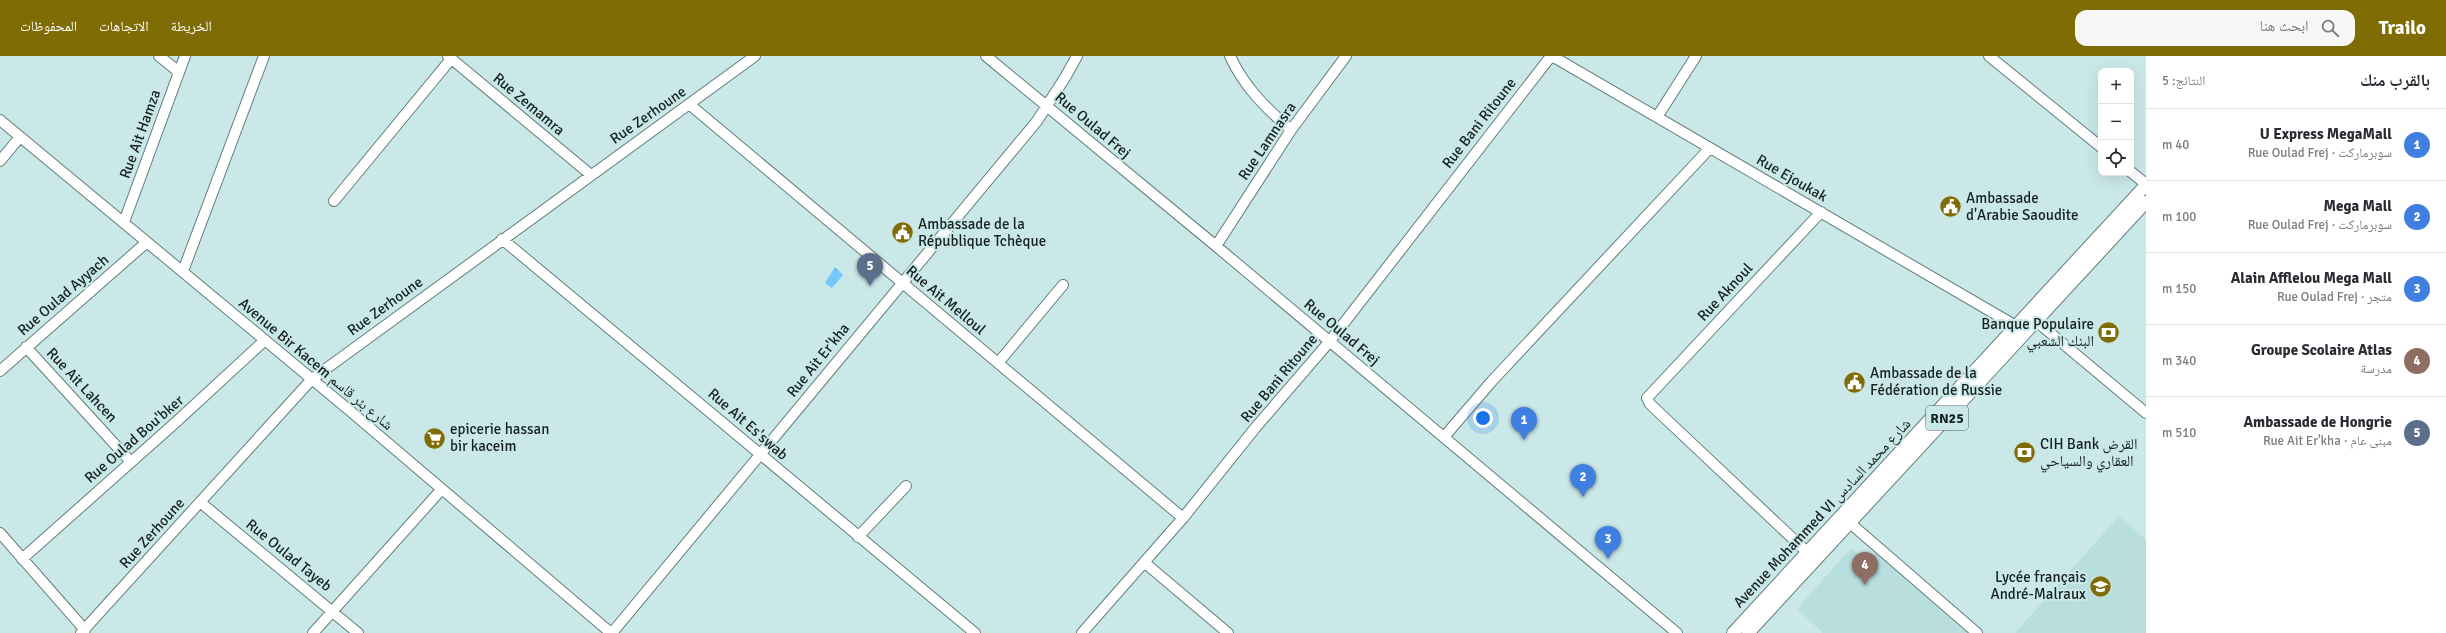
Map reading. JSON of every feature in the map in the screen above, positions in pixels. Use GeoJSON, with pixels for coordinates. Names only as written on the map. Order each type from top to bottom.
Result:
{"type":"FeatureCollection","features":[{"type":"Feature","properties":{"kind":"main road","name":"Avenue Mohammed VI شارع محمد السادس"},"geometry":{"type":"LineString","coordinates":[[1733,633],[2146,185]]}},
{"type":"Feature","properties":{"kind":"main road","name":"Avenue Mohammed VI شارع محمد السادس"},"geometry":{"type":"LineString","coordinates":[[1748,633],[2146,202]]}},
{"type":"Feature","properties":{"kind":"street"},"geometry":{"type":"LineString","coordinates":[[159,56],[179,72]]}},
{"type":"Feature","properties":{"kind":"street","name":"Rue Ait Hamza"},"geometry":{"type":"LineString","coordinates":[[124,222],[185,56]]}},
{"type":"Feature","properties":{"kind":"street"},"geometry":{"type":"LineString","coordinates":[[183,271],[264,56]]}},
{"type":"Feature","properties":{"kind":"street","name":"Rue Zerhoune"},"geometry":{"type":"LineString","coordinates":[[83,632],[312,379],[755,56]]}},
{"type":"Feature","properties":{"kind":"street","name":"Rue Oulad Frej"},"geometry":{"type":"LineString","coordinates":[[986,56],[1216,246],[1677,633]]}},
{"type":"Feature","properties":{"kind":"street","name":"Rue Ait Er'kha"},"geometry":{"type":"LineString","coordinates":[[612,633],[1047,106],[1077,56]]}},
{"type":"Feature","properties":{"kind":"street"},"geometry":{"type":"LineString","coordinates":[[1230,56],[1246,85],[1262,104],[1291,130]]}},
{"type":"Feature","properties":{"kind":"street","name":"Rue Lamnasra"},"geometry":{"type":"LineString","coordinates":[[1216,246],[1291,130],[1346,56]]}},
{"type":"Feature","properties":{"kind":"street"},"geometry":{"type":"LineString","coordinates":[[1657,117],[1696,56]]}},
{"type":"Feature","properties":{"kind":"street"},"geometry":{"type":"LineString","coordinates":[[1989,56],[2098,145]]}},
{"type":"Feature","properties":{"kind":"street","name":"Rue Ejoukak"},"geometry":{"type":"LineString","coordinates":[[1550,57],[1657,117],[2016,326]]}},
{"type":"Feature","properties":{"kind":"street","name":"Rue Bani Ritoune"},"geometry":{"type":"LineString","coordinates":[[1082,633],[1145,563],[1256,427],[1330,342],[1550,57]]}},
{"type":"Feature","properties":{"kind":"street"},"geometry":{"type":"LineString","coordinates":[[334,201],[449,58]]}},
{"type":"Feature","properties":{"kind":"street","name":"Rue Zemamra"},"geometry":{"type":"LineString","coordinates":[[449,58],[591,175]]}},
{"type":"Feature","properties":{"kind":"street","name":"Rue Ait Melloul"},"geometry":{"type":"LineString","coordinates":[[690,104],[1183,518]]}},
{"type":"Feature","properties":{"kind":"street","name":"Avenue Bir Kacem شارع بئر قاسم"},"geometry":{"type":"LineString","coordinates":[[0,120],[183,271],[264,341],[312,379],[441,490],[612,633]]}},
{"type":"Feature","properties":{"kind":"street"},"geometry":{"type":"LineString","coordinates":[[0,161],[20,137]]}},
{"type":"Feature","properties":{"kind":"street"},"geometry":{"type":"LineString","coordinates":[[1444,437],[1492,381],[1710,148]]}},
{"type":"Feature","properties":{"kind":"street"},"geometry":{"type":"LineString","coordinates":[[2134,175],[2146,185]]}},
{"type":"Feature","properties":{"kind":"street","name":"Rue Aknoul"},"geometry":{"type":"LineString","coordinates":[[1807,552],[1648,402],[1647,398],[1650,392],[1821,212]]}},
{"type":"Feature","properties":{"kind":"street","name":"Rue Ait Es'swab"},"geometry":{"type":"LineString","coordinates":[[502,239],[975,633]]}},
{"type":"Feature","properties":{"kind":"street","name":"Rue Oulad Ayyach"},"geometry":{"type":"LineString","coordinates":[[0,371],[147,242]]}},
{"type":"Feature","properties":{"kind":"street"},"geometry":{"type":"LineString","coordinates":[[998,363],[1063,284]]}},
{"type":"Feature","properties":{"kind":"street"},"geometry":{"type":"LineString","coordinates":[[2036,321],[2146,412]]}},
{"type":"Feature","properties":{"kind":"street","name":"Rue Oulad Bou'bker"},"geometry":{"type":"LineString","coordinates":[[22,559],[264,341]]}},
{"type":"Feature","properties":{"kind":"street","name":"Rue Ait Lahcen"},"geometry":{"type":"LineString","coordinates":[[26,347],[131,462]]}},
{"type":"Feature","properties":{"kind":"street"},"geometry":{"type":"LineString","coordinates":[[858,537],[906,486]]}},
{"type":"Feature","properties":{"kind":"street"},"geometry":{"type":"LineString","coordinates":[[313,633],[441,490]]}},
{"type":"Feature","properties":{"kind":"street","name":"Rue Oulad Tayeb"},"geometry":{"type":"LineString","coordinates":[[200,502],[358,633]]}},
{"type":"Feature","properties":{"kind":"street"},"geometry":{"type":"LineString","coordinates":[[1850,523],[1977,633]]}},
{"type":"Feature","properties":{"kind":"street"},"geometry":{"type":"LineString","coordinates":[[0,533],[83,632]]}},
{"type":"Feature","properties":{"kind":"street"},"geometry":{"type":"LineString","coordinates":[[1145,563],[1228,633]]}},
{"type":"Feature","properties":{"kind":"shaded area","name":"Lycée français André-Malraux"},"geometry":{"type":"Polygon","coordinates":[[[2119,516],[2146,540],[2146,633],[2015,633],[2119,516]]]}},
{"type":"Feature","properties":{"kind":"shaded area"},"geometry":{"type":"Polygon","coordinates":[[[1851,548],[1867,562],[1876,553],[1967,633],[1823,633],[1797,609],[1851,548]]]}},
{"type":"Feature","properties":{"kind":"water"},"geometry":{"type":"Polygon","coordinates":[[[835,267],[843,275],[832,288],[825,283],[835,267]]]}},
{"type":"Feature","properties":{"kind":"place","name":"Ambassade d'Arabie Saoudite"},"geometry":{"type":"Point","coordinates":[1951,207]}},
{"type":"Feature","properties":{"kind":"place","name":"Ambassade de la République Tchèque"},"geometry":{"type":"Point","coordinates":[902,233]}},
{"type":"Feature","properties":{"kind":"place","name":"Ambassade de Hongrie"},"geometry":{"type":"Point","coordinates":[870,286]}},
{"type":"Feature","properties":{"kind":"place","name":"Banque Populaire البنك الشعبي"},"geometry":{"type":"Point","coordinates":[2109,333]}},
{"type":"Feature","properties":{"kind":"place","name":"Ambassade de la Fédération de Russie"},"geometry":{"type":"Point","coordinates":[1854,382]}},
{"type":"Feature","properties":{"kind":"place","name":"epicerie hassan bir kaceim"},"geometry":{"type":"Point","coordinates":[435,438]}},
{"type":"Feature","properties":{"kind":"place","name":"U Express MegaMall"},"geometry":{"type":"Point","coordinates":[1524,440]}},
{"type":"Feature","properties":{"kind":"place","name":"CIH Bank القرض العقاري والسياحي"},"geometry":{"type":"Point","coordinates":[2025,453]}},
{"type":"Feature","properties":{"kind":"place","name":"Mega Mall"},"geometry":{"type":"Point","coordinates":[1583,497]}},
{"type":"Feature","properties":{"kind":"place","name":"Alain Afflelou Mega Mall"},"geometry":{"type":"Point","coordinates":[1608,559]}},
{"type":"Feature","properties":{"kind":"place","name":"Groupe Scolaire Atlas"},"geometry":{"type":"Point","coordinates":[1865,585]}},
{"type":"Feature","properties":{"kind":"place","name":"Lycée français André-Malraux"},"geometry":{"type":"Point","coordinates":[2101,586]}}]}
